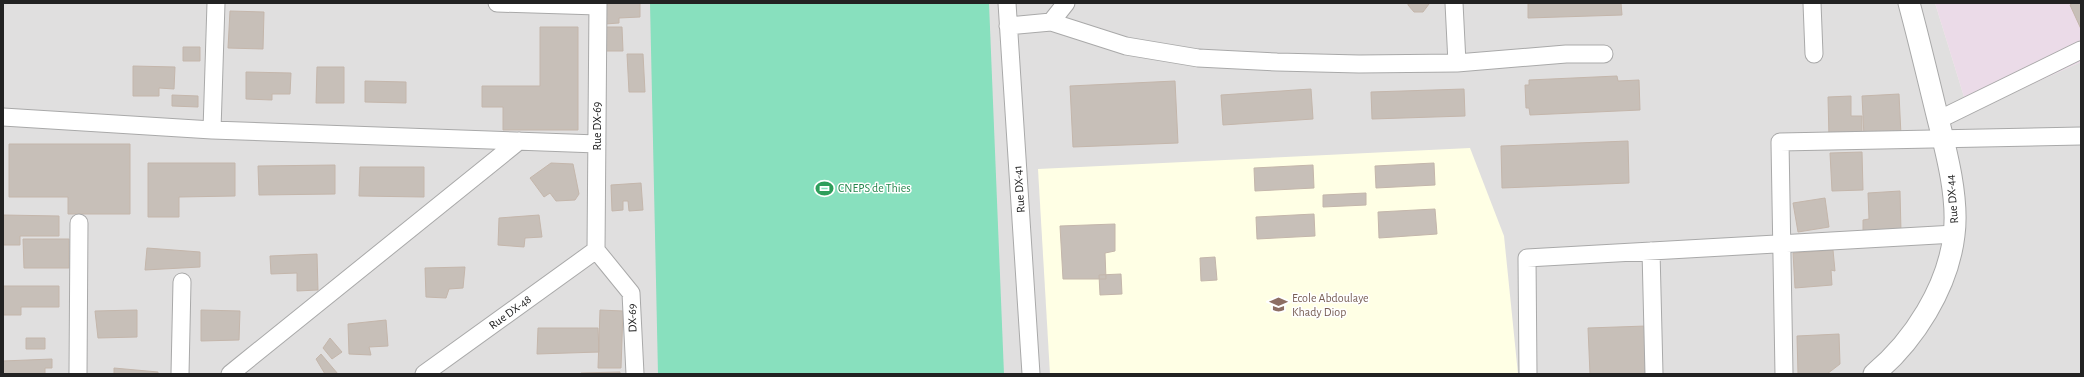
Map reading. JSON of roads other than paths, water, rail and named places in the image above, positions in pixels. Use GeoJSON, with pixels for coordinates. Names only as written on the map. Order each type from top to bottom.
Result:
{"type":"FeatureCollection","features":[{"type":"Feature","properties":{"kind":"street"},"geometry":{"type":"LineString","coordinates":[[212,130],[216,3]]}},
{"type":"Feature","properties":{"kind":"street"},"geometry":{"type":"LineString","coordinates":[[497,3],[598,5]]}},
{"type":"Feature","properties":{"kind":"street","name":"Rue DX-41"},"geometry":{"type":"LineString","coordinates":[[1007,3],[1030,374]]}},
{"type":"Feature","properties":{"kind":"street"},"geometry":{"type":"LineString","coordinates":[[1051,22],[1066,3]]}},
{"type":"Feature","properties":{"kind":"street"},"geometry":{"type":"LineString","coordinates":[[1454,3],[1457,63]]}},
{"type":"Feature","properties":{"kind":"street"},"geometry":{"type":"LineString","coordinates":[[1812,3],[1814,54]]}},
{"type":"Feature","properties":{"kind":"street","name":"Rue DX-44"},"geometry":{"type":"LineString","coordinates":[[1874,374],[1892,360],[1915,331],[1934,298],[1946,269],[1955,234],[1953,188],[1941,129],[1910,3]]}},
{"type":"Feature","properties":{"kind":"street","name":"Rue DX-69"},"geometry":{"type":"LineString","coordinates":[[596,250],[598,5]]}},
{"type":"Feature","properties":{"kind":"street"},"geometry":{"type":"LineString","coordinates":[[1008,26],[1051,22],[1126,46],[1198,58],[1359,64],[1457,63],[1566,54],[1604,54]]}},
{"type":"Feature","properties":{"kind":"street"},"geometry":{"type":"LineString","coordinates":[[1941,129],[2081,50]]}},
{"type":"Feature","properties":{"kind":"street"},"geometry":{"type":"LineString","coordinates":[[3,117],[212,130],[597,144]]}},
{"type":"Feature","properties":{"kind":"street"},"geometry":{"type":"LineString","coordinates":[[1784,374],[1780,142],[1941,129],[2081,136]]}},
{"type":"Feature","properties":{"kind":"street"},"geometry":{"type":"LineString","coordinates":[[230,374],[519,141]]}},
{"type":"Feature","properties":{"kind":"street"},"geometry":{"type":"LineString","coordinates":[[78,374],[79,223]]}},
{"type":"Feature","properties":{"kind":"street"},"geometry":{"type":"LineString","coordinates":[[1528,374],[1527,258],[1955,234]]}},
{"type":"Feature","properties":{"kind":"street","name":"Rue DX-48"},"geometry":{"type":"LineString","coordinates":[[424,374],[438,369],[596,250]]}},
{"type":"Feature","properties":{"kind":"street","name":"DX-69"},"geometry":{"type":"LineString","coordinates":[[596,250],[632,293],[635,374]]}},
{"type":"Feature","properties":{"kind":"street"},"geometry":{"type":"LineString","coordinates":[[1651,251],[1654,374]]}},
{"type":"Feature","properties":{"kind":"street"},"geometry":{"type":"LineString","coordinates":[[180,374],[182,282]]}},
{"type":"Feature","properties":{"kind":"place","name":"CNEPS de Thies"},"geometry":{"type":"Point","coordinates":[825,188]}},
{"type":"Feature","properties":{"kind":"place","name":"Ecole Abdoulaye Khady Diop"},"geometry":{"type":"Point","coordinates":[1279,305]}}]}
